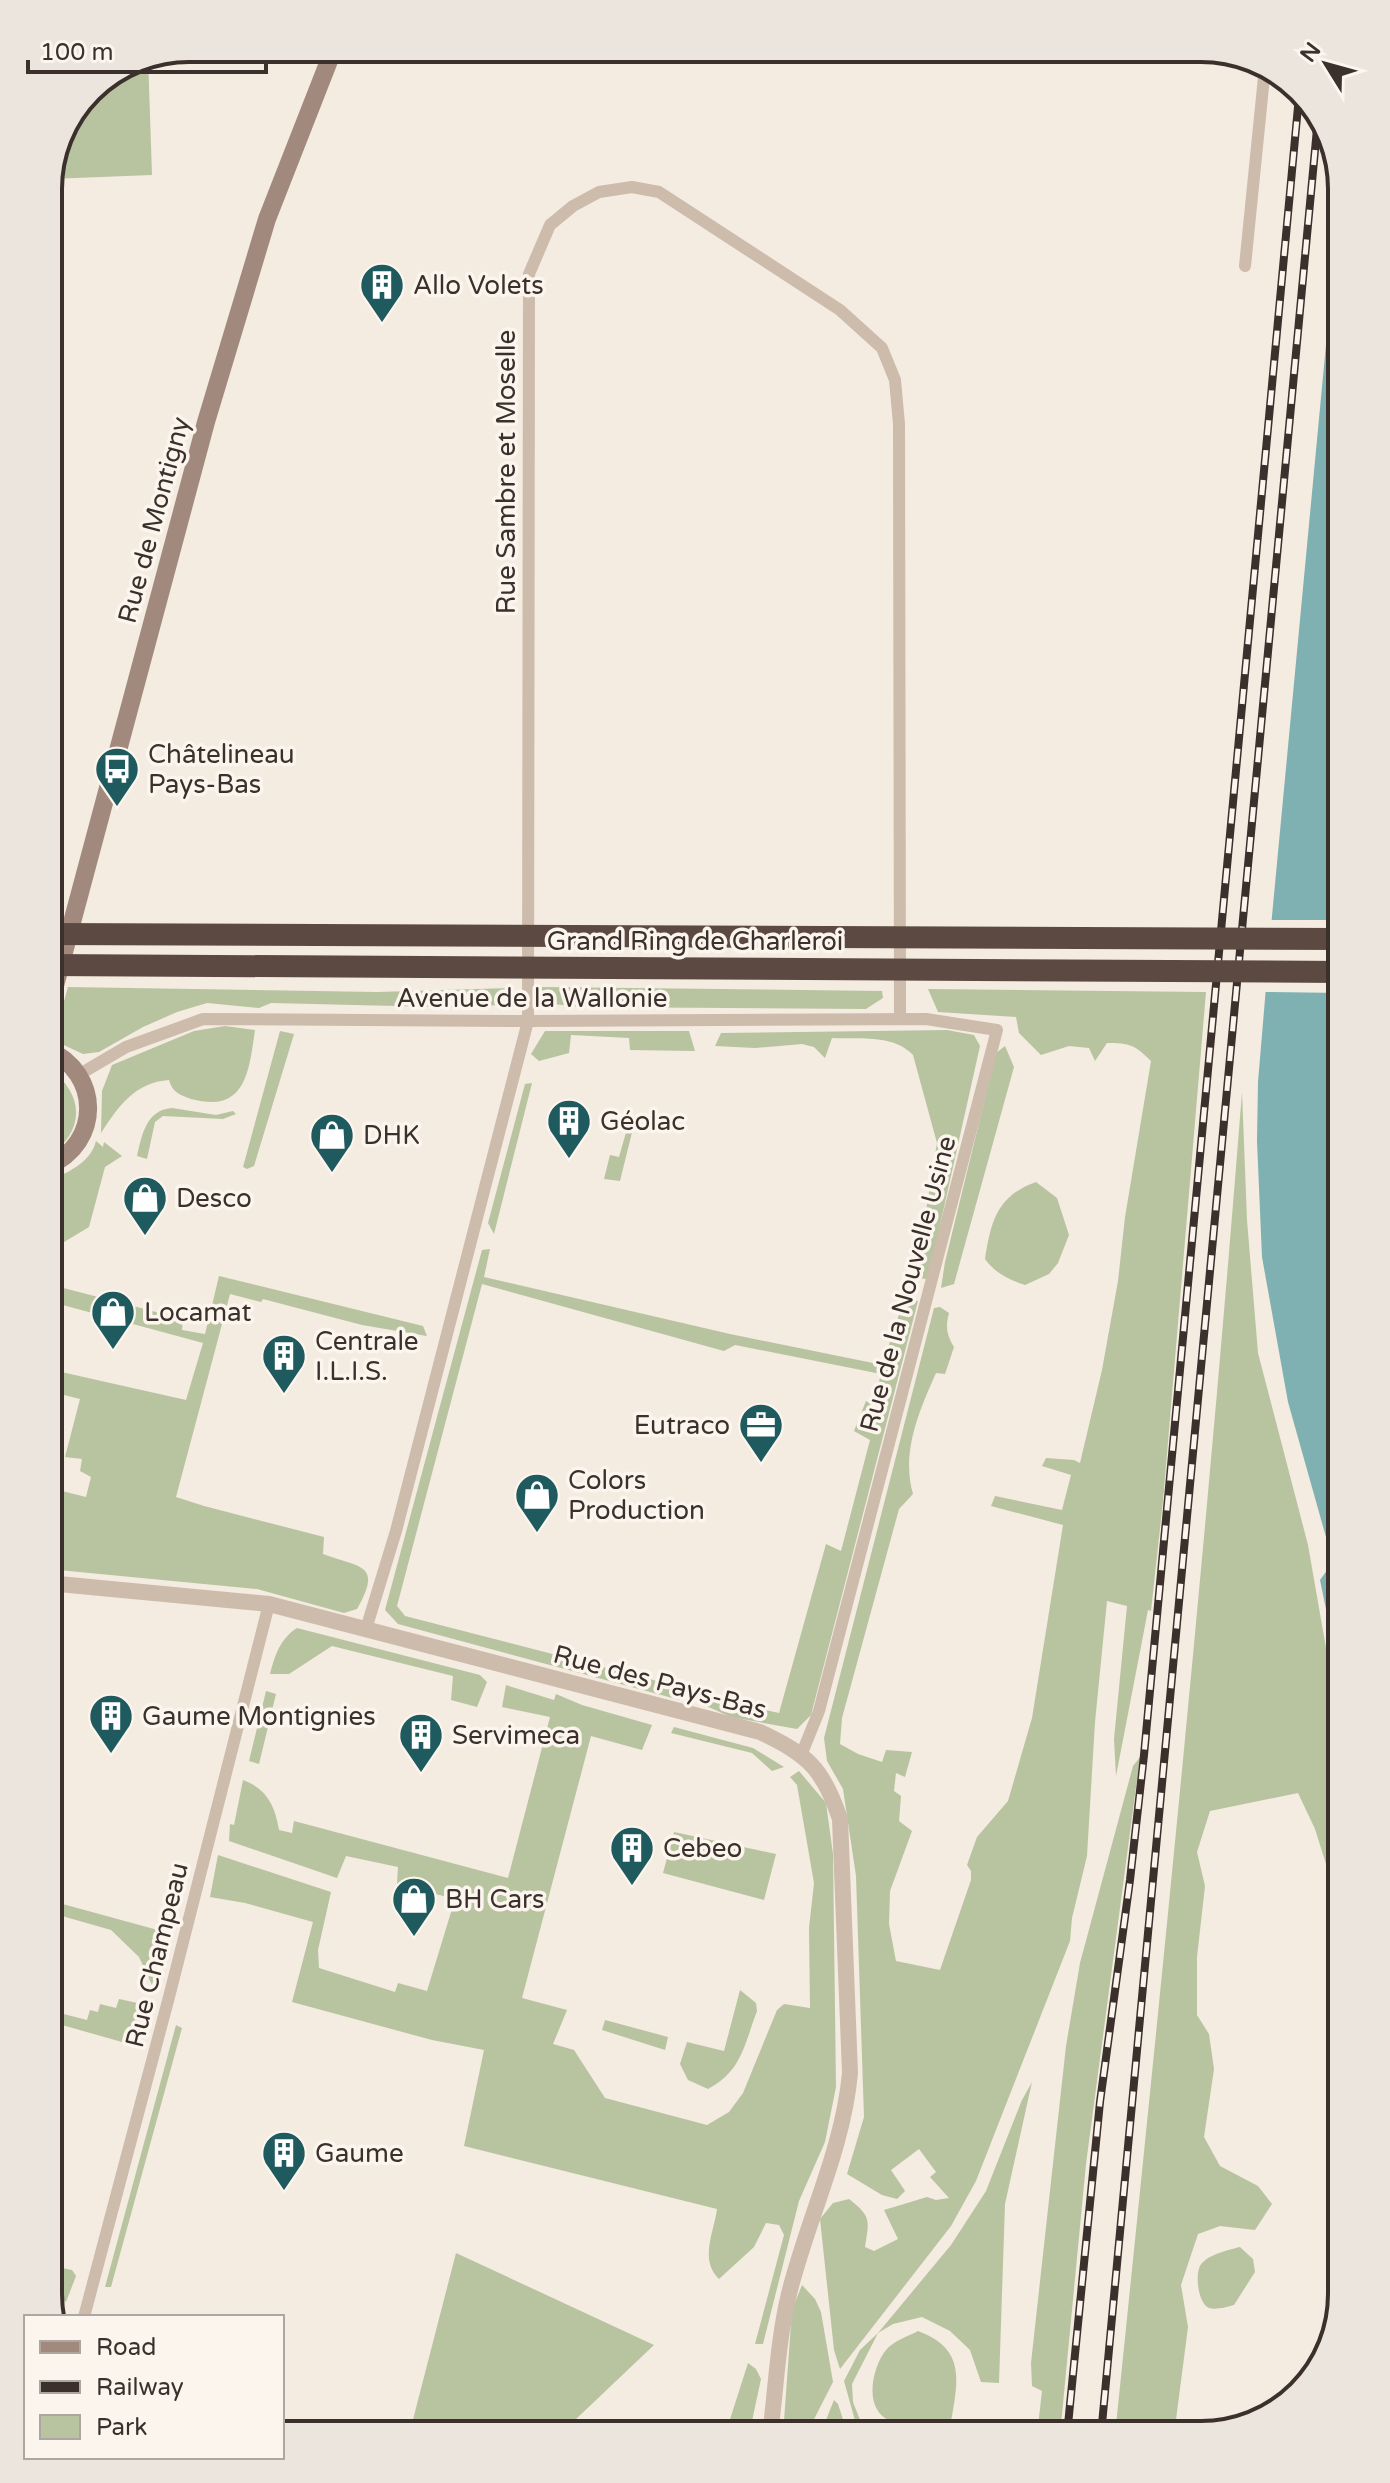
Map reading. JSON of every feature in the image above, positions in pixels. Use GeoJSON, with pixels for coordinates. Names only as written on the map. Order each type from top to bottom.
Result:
{"type":"FeatureCollection","features":[{"type":"Feature","properties":{"kind":"highway","name":"Grand Ring de Charleroi"},"geometry":{"type":"LineString","coordinates":[[62,934],[1328,939]]}},
{"type":"Feature","properties":{"kind":"highway","name":"Grand Ring de Charleroi"},"geometry":{"type":"LineString","coordinates":[[62,965],[1328,972]]}},
{"type":"Feature","properties":{"kind":"main road","name":"Rue de Montigny"},"geometry":{"type":"LineString","coordinates":[[62,960],[206,422],[267,219],[329,62]]}},
{"type":"Feature","properties":{"kind":"main road"},"geometry":{"type":"LineString","coordinates":[[62,1056],[80,1074],[89,1104],[83,1135],[62,1160]]}},
{"type":"Feature","properties":{"kind":"street"},"geometry":{"type":"LineString","coordinates":[[1245,266],[1264,79]]}},
{"type":"Feature","properties":{"kind":"street","name":"Rue Sambre et Moselle"},"geometry":{"type":"LineString","coordinates":[[366,1629],[396,1531],[528,1021],[529,274],[550,225],[573,206],[599,192],[632,187],[659,192],[840,310],[882,348],[895,380],[899,439],[900,1019]]}},
{"type":"Feature","properties":{"kind":"street","name":"Avenue de la Wallonie"},"geometry":{"type":"LineString","coordinates":[[80,1074],[126,1047],[203,1019],[926,1019],[997,1030]]}},
{"type":"Feature","properties":{"kind":"street","name":"Rue de la Nouvelle Usine"},"geometry":{"type":"LineString","coordinates":[[802,1753],[819,1711],[997,1030]]}},
{"type":"Feature","properties":{"kind":"street","name":"Rue des Pays-Bas"},"geometry":{"type":"LineString","coordinates":[[62,1584],[269,1604],[760,1732],[802,1753],[823,1779],[840,1819],[850,2073],[848,2101],[839,2134],[789,2291],[772,2421]]}},
{"type":"Feature","properties":{"kind":"street","name":"Rue Champeau"},"geometry":{"type":"LineString","coordinates":[[85,2315],[269,1604]]}},
{"type":"Feature","properties":{"kind":"green space"},"geometry":{"type":"Polygon","coordinates":[[[148,69],[152,175],[62,178],[66,156],[83,118],[118,83],[148,69]]]}},
{"type":"Feature","properties":{"kind":"green space"},"geometry":{"type":"Polygon","coordinates":[[[68,987],[377,992],[511,988],[495,1005],[481,1008],[271,1003],[259,1008],[207,1003],[143,1027],[99,1052],[83,1054],[62,1044],[62,1008],[68,987]]]}},
{"type":"Feature","properties":{"kind":"green space"},"geometry":{"type":"Polygon","coordinates":[[[542,987],[882,991],[883,998],[866,1009],[583,1007],[552,1004],[540,991],[542,987]]]}},
{"type":"Feature","properties":{"kind":"green space"},"geometry":{"type":"Polygon","coordinates":[[[928,989],[1206,992],[1151,1611],[1148,1610],[1116,1776],[1114,1739],[1127,1606],[1107,1601],[1095,1722],[1087,1856],[1072,1918],[1070,1941],[976,2181],[951,2226],[840,2369],[834,2350],[820,2219],[833,2203],[849,2199],[865,2215],[868,2225],[865,2247],[874,2251],[898,2239],[884,2210],[927,2197],[936,2200],[949,2198],[930,2177],[936,2172],[919,2149],[891,2170],[905,2191],[897,2199],[882,2195],[847,2174],[864,2117],[856,1876],[843,1789],[827,1761],[824,1738],[934,1308],[940,1307],[949,1313],[947,1331],[954,1347],[945,1374],[936,1373],[914,1432],[909,1463],[913,1494],[899,1509],[842,1718],[840,1744],[882,1762],[886,1750],[912,1752],[905,1777],[896,1773],[894,1791],[901,1796],[899,1821],[912,1831],[890,1891],[889,1924],[896,1961],[940,1970],[971,1880],[967,1865],[977,1837],[1008,1801],[1032,1718],[1063,1525],[991,1506],[995,1496],[1062,1510],[1071,1475],[1042,1466],[1046,1458],[1080,1463],[1102,1370],[1118,1281],[1125,1217],[1151,1061],[1132,1046],[1115,1043],[1107,1043],[1095,1061],[1089,1048],[1069,1046],[1041,1055],[1019,1033],[1016,1017],[938,1012],[928,989]]]}},
{"type":"Feature","properties":{"kind":"green space"},"geometry":{"type":"Polygon","coordinates":[[[225,1026],[255,1030],[247,1074],[234,1095],[209,1102],[191,1099],[177,1092],[169,1080],[146,1085],[114,1114],[101,1133],[102,1091],[112,1065],[194,1031],[225,1026]]]}},
{"type":"Feature","properties":{"kind":"green space"},"geometry":{"type":"Polygon","coordinates":[[[947,1030],[974,1035],[980,1046],[928,1279],[915,1278],[937,1143],[913,1055],[896,1044],[864,1038],[832,1038],[825,1058],[814,1047],[802,1044],[755,1048],[715,1046],[721,1033],[947,1030]]]}},
{"type":"Feature","properties":{"kind":"green space"},"geometry":{"type":"Polygon","coordinates":[[[280,1031],[294,1034],[254,1166],[247,1169],[243,1167],[280,1031]]]}},
{"type":"Feature","properties":{"kind":"green space"},"geometry":{"type":"Polygon","coordinates":[[[545,1031],[689,1031],[695,1051],[630,1050],[629,1038],[571,1035],[569,1053],[539,1061],[531,1054],[545,1031]]]}},
{"type":"Feature","properties":{"kind":"green space"},"geometry":{"type":"Polygon","coordinates":[[[1005,1046],[1014,1067],[954,1284],[941,1288],[996,1053],[1005,1046]]]}},
{"type":"Feature","properties":{"kind":"green space"},"geometry":{"type":"Polygon","coordinates":[[[62,1080],[69,1089],[76,1113],[69,1136],[62,1145],[62,1080]]]}},
{"type":"Feature","properties":{"kind":"green space"},"geometry":{"type":"Polygon","coordinates":[[[532,1083],[494,1234],[488,1223],[525,1084],[532,1083]]]}},
{"type":"Feature","properties":{"kind":"green space"},"geometry":{"type":"Polygon","coordinates":[[[1242,1092],[1247,1220],[1258,1353],[1308,1545],[1328,1662],[1328,1870],[1315,1829],[1298,1793],[1210,1811],[1197,1852],[1205,1886],[1197,1957],[1197,2015],[1209,2034],[1214,2069],[1204,2137],[1220,2166],[1258,2186],[1272,2204],[1255,2230],[1220,2226],[1198,2234],[1181,2285],[1188,2327],[1176,2421],[1116,2421],[1199,1596],[1242,1092]]]}},
{"type":"Feature","properties":{"kind":"green space"},"geometry":{"type":"Polygon","coordinates":[[[172,1108],[216,1115],[233,1111],[236,1114],[223,1119],[163,1116],[155,1122],[147,1159],[137,1156],[143,1132],[151,1119],[156,1113],[172,1108]]]}},
{"type":"Feature","properties":{"kind":"green space"},"geometry":{"type":"Polygon","coordinates":[[[631,1115],[636,1116],[620,1181],[604,1179],[610,1155],[619,1157],[631,1115]]]}},
{"type":"Feature","properties":{"kind":"green space"},"geometry":{"type":"Polygon","coordinates":[[[96,1141],[103,1147],[104,1142],[122,1156],[105,1167],[89,1227],[62,1243],[62,1175],[89,1156],[96,1141]]]}},
{"type":"Feature","properties":{"kind":"green space"},"geometry":{"type":"Polygon","coordinates":[[[1036,1182],[1057,1198],[1069,1235],[1058,1263],[1049,1274],[1025,1285],[1003,1275],[985,1259],[993,1222],[1004,1202],[1036,1182]]]}},
{"type":"Feature","properties":{"kind":"green space"},"geometry":{"type":"Polygon","coordinates":[[[490,1249],[484,1277],[730,1334],[878,1364],[886,1354],[904,1299],[918,1301],[811,1715],[797,1729],[731,1717],[704,1705],[703,1696],[779,1713],[826,1544],[841,1551],[870,1440],[854,1431],[866,1401],[873,1405],[881,1374],[735,1345],[724,1351],[482,1284],[397,1606],[405,1616],[684,1688],[680,1700],[398,1624],[385,1610],[482,1250],[490,1249]]]}},
{"type":"Feature","properties":{"kind":"green space"},"geometry":{"type":"Polygon","coordinates":[[[219,1276],[423,1326],[427,1336],[362,1325],[263,1299],[261,1302],[230,1294],[176,1497],[324,1537],[323,1554],[357,1565],[367,1575],[365,1594],[357,1609],[344,1613],[257,1589],[62,1570],[62,1491],[86,1497],[91,1477],[80,1471],[82,1459],[65,1457],[80,1399],[62,1394],[62,1372],[186,1400],[203,1343],[62,1305],[62,1288],[183,1319],[182,1330],[205,1334],[219,1276]]]}},
{"type":"Feature","properties":{"kind":"green space"},"geometry":{"type":"Polygon","coordinates":[[[297,1628],[480,1675],[487,1682],[477,1707],[451,1700],[453,1676],[332,1646],[289,1674],[270,1674],[279,1648],[297,1628]]]}},
{"type":"Feature","properties":{"kind":"green space"},"geometry":{"type":"Polygon","coordinates":[[[506,1685],[554,1700],[556,1694],[582,1705],[652,1725],[642,1750],[591,1736],[522,1998],[567,2010],[553,2044],[574,2050],[605,2098],[707,2125],[729,2112],[743,2093],[777,2010],[784,2004],[810,2008],[809,1928],[814,1883],[797,1785],[790,1777],[799,1771],[826,1803],[833,1854],[836,2087],[825,2142],[799,2201],[763,2344],[755,2344],[784,2235],[779,2225],[766,2223],[754,2247],[719,2279],[713,2271],[709,2255],[717,2209],[464,2146],[484,2050],[432,2040],[292,2002],[313,1922],[245,1903],[210,1897],[218,1855],[331,1892],[318,1950],[319,1968],[395,1992],[398,1983],[427,1991],[455,1899],[397,1884],[398,1867],[346,1856],[337,1878],[229,1841],[230,1824],[234,1825],[243,1780],[264,1793],[275,1813],[279,1830],[292,1833],[294,1821],[508,1878],[550,1717],[502,1707],[506,1685]]]}},
{"type":"Feature","properties":{"kind":"green space"},"geometry":{"type":"Polygon","coordinates":[[[266,1691],[276,1694],[259,1764],[249,1761],[266,1691]]]}},
{"type":"Feature","properties":{"kind":"green space"},"geometry":{"type":"Polygon","coordinates":[[[674,1727],[753,1748],[784,1767],[772,1771],[752,1753],[671,1733],[674,1727]]]}},
{"type":"Feature","properties":{"kind":"green space"},"geometry":{"type":"Polygon","coordinates":[[[1140,1757],[1086,2164],[1061,2421],[1039,2421],[1042,2391],[1032,2386],[1031,2363],[1066,2046],[1080,1963],[1133,1766],[1140,1757]]]}},
{"type":"Feature","properties":{"kind":"green space"},"geometry":{"type":"Polygon","coordinates":[[[674,1832],[776,1854],[764,1900],[663,1873],[674,1832]]]}},
{"type":"Feature","properties":{"kind":"green space"},"geometry":{"type":"Polygon","coordinates":[[[62,1904],[165,1932],[152,1985],[139,1957],[111,1930],[62,1916],[62,1904]]]}},
{"type":"Feature","properties":{"kind":"green space"},"geometry":{"type":"Polygon","coordinates":[[[740,1990],[756,2003],[757,2011],[735,2065],[708,2089],[688,2080],[680,2064],[687,2042],[724,2051],[740,1990]]]}},
{"type":"Feature","properties":{"kind":"green space"},"geometry":{"type":"Polygon","coordinates":[[[119,1999],[147,2005],[136,2046],[62,2025],[62,2014],[87,2020],[90,2010],[98,2012],[100,2004],[116,2008],[119,1999]]]}},
{"type":"Feature","properties":{"kind":"green space"},"geometry":{"type":"Polygon","coordinates":[[[605,2020],[668,2037],[665,2050],[602,2030],[605,2020]]]}},
{"type":"Feature","properties":{"kind":"green space"},"geometry":{"type":"Polygon","coordinates":[[[176,2025],[182,2028],[111,2287],[105,2287],[176,2025]]]}},
{"type":"Feature","properties":{"kind":"green space"},"geometry":{"type":"Polygon","coordinates":[[[1032,2082],[1005,2204],[999,2383],[981,2382],[970,2350],[950,2331],[922,2317],[893,2324],[878,2333],[951,2245],[986,2191],[1032,2082]]]}},
{"type":"Feature","properties":{"kind":"green space"},"geometry":{"type":"Polygon","coordinates":[[[1240,2247],[1253,2259],[1255,2272],[1234,2305],[1209,2308],[1202,2301],[1198,2289],[1200,2266],[1212,2256],[1240,2247]]]}},
{"type":"Feature","properties":{"kind":"green space"},"geometry":{"type":"Polygon","coordinates":[[[456,2253],[654,2345],[575,2420],[413,2421],[456,2253]]]}},
{"type":"Feature","properties":{"kind":"green space"},"geometry":{"type":"Polygon","coordinates":[[[62,2268],[72,2270],[76,2276],[66,2302],[62,2299],[62,2268]]]}},
{"type":"Feature","properties":{"kind":"green space"},"geometry":{"type":"Polygon","coordinates":[[[802,2285],[815,2299],[821,2312],[833,2382],[813,2421],[784,2421],[792,2310],[802,2285]]]}},
{"type":"Feature","properties":{"kind":"green space"},"geometry":{"type":"Polygon","coordinates":[[[918,2331],[935,2339],[946,2349],[956,2373],[951,2421],[891,2421],[878,2412],[873,2395],[874,2375],[881,2357],[893,2344],[918,2331]]]}},
{"type":"Feature","properties":{"kind":"green space"},"geometry":{"type":"Polygon","coordinates":[[[878,2333],[852,2384],[853,2402],[860,2421],[855,2421],[844,2381],[860,2350],[878,2333]]]}},
{"type":"Feature","properties":{"kind":"green space"},"geometry":{"type":"Polygon","coordinates":[[[748,2363],[756,2369],[761,2379],[752,2421],[729,2421],[748,2363]]]}},
{"type":"Feature","properties":{"kind":"green space"},"geometry":{"type":"Polygon","coordinates":[[[834,2400],[843,2421],[826,2421],[834,2400]]]}},
{"type":"Feature","properties":{"kind":"water"},"geometry":{"type":"Polygon","coordinates":[[[1328,324],[1328,1544],[1288,1402],[1262,1257],[1258,1082],[1328,324]]]}},
{"type":"Feature","properties":{"kind":"water"},"geometry":{"type":"Polygon","coordinates":[[[1328,1569],[1328,1619],[1320,1580],[1328,1569]]]}},
{"type":"Feature","properties":{"kind":"pier"},"geometry":{"type":"Polygon","coordinates":[[[1268,920],[1328,920],[1328,993],[1263,992],[1268,920]]]}},
{"type":"Feature","properties":{"kind":"railway"},"geometry":{"type":"LineString","coordinates":[[1068,2421],[1100,2102],[1144,1755],[1298,106]]}},
{"type":"Feature","properties":{"kind":"railway"},"geometry":{"type":"LineString","coordinates":[[1102,2421],[1316,136]]}},
{"type":"Feature","properties":{"kind":"place","name":"Allo Volets"},"geometry":{"type":"Point","coordinates":[382,324]}},
{"type":"Feature","properties":{"kind":"place","name":"Châtelineau Pays-Bas"},"geometry":{"type":"Point","coordinates":[117,808]}},
{"type":"Feature","properties":{"kind":"place","name":"Géolac"},"geometry":{"type":"Point","coordinates":[569,1160]}},
{"type":"Feature","properties":{"kind":"place","name":"DHK"},"geometry":{"type":"Point","coordinates":[332,1174]}},
{"type":"Feature","properties":{"kind":"place","name":"Desco"},"geometry":{"type":"Point","coordinates":[145,1237]}},
{"type":"Feature","properties":{"kind":"place","name":"Locamat"},"geometry":{"type":"Point","coordinates":[113,1351]}},
{"type":"Feature","properties":{"kind":"place","name":"Centrale I.L.I.S."},"geometry":{"type":"Point","coordinates":[284,1395]}},
{"type":"Feature","properties":{"kind":"place","name":"Eutraco"},"geometry":{"type":"Point","coordinates":[761,1464]}},
{"type":"Feature","properties":{"kind":"place","name":"Colors Production"},"geometry":{"type":"Point","coordinates":[537,1534]}},
{"type":"Feature","properties":{"kind":"place","name":"Gaume Montignies"},"geometry":{"type":"Point","coordinates":[111,1755]}},
{"type":"Feature","properties":{"kind":"place","name":"Servimeca"},"geometry":{"type":"Point","coordinates":[421,1774]}},
{"type":"Feature","properties":{"kind":"place","name":"Cebeo"},"geometry":{"type":"Point","coordinates":[632,1887]}},
{"type":"Feature","properties":{"kind":"place","name":"BH Cars"},"geometry":{"type":"Point","coordinates":[414,1938]}},
{"type":"Feature","properties":{"kind":"place","name":"Gaume"},"geometry":{"type":"Point","coordinates":[284,2192]}}]}
